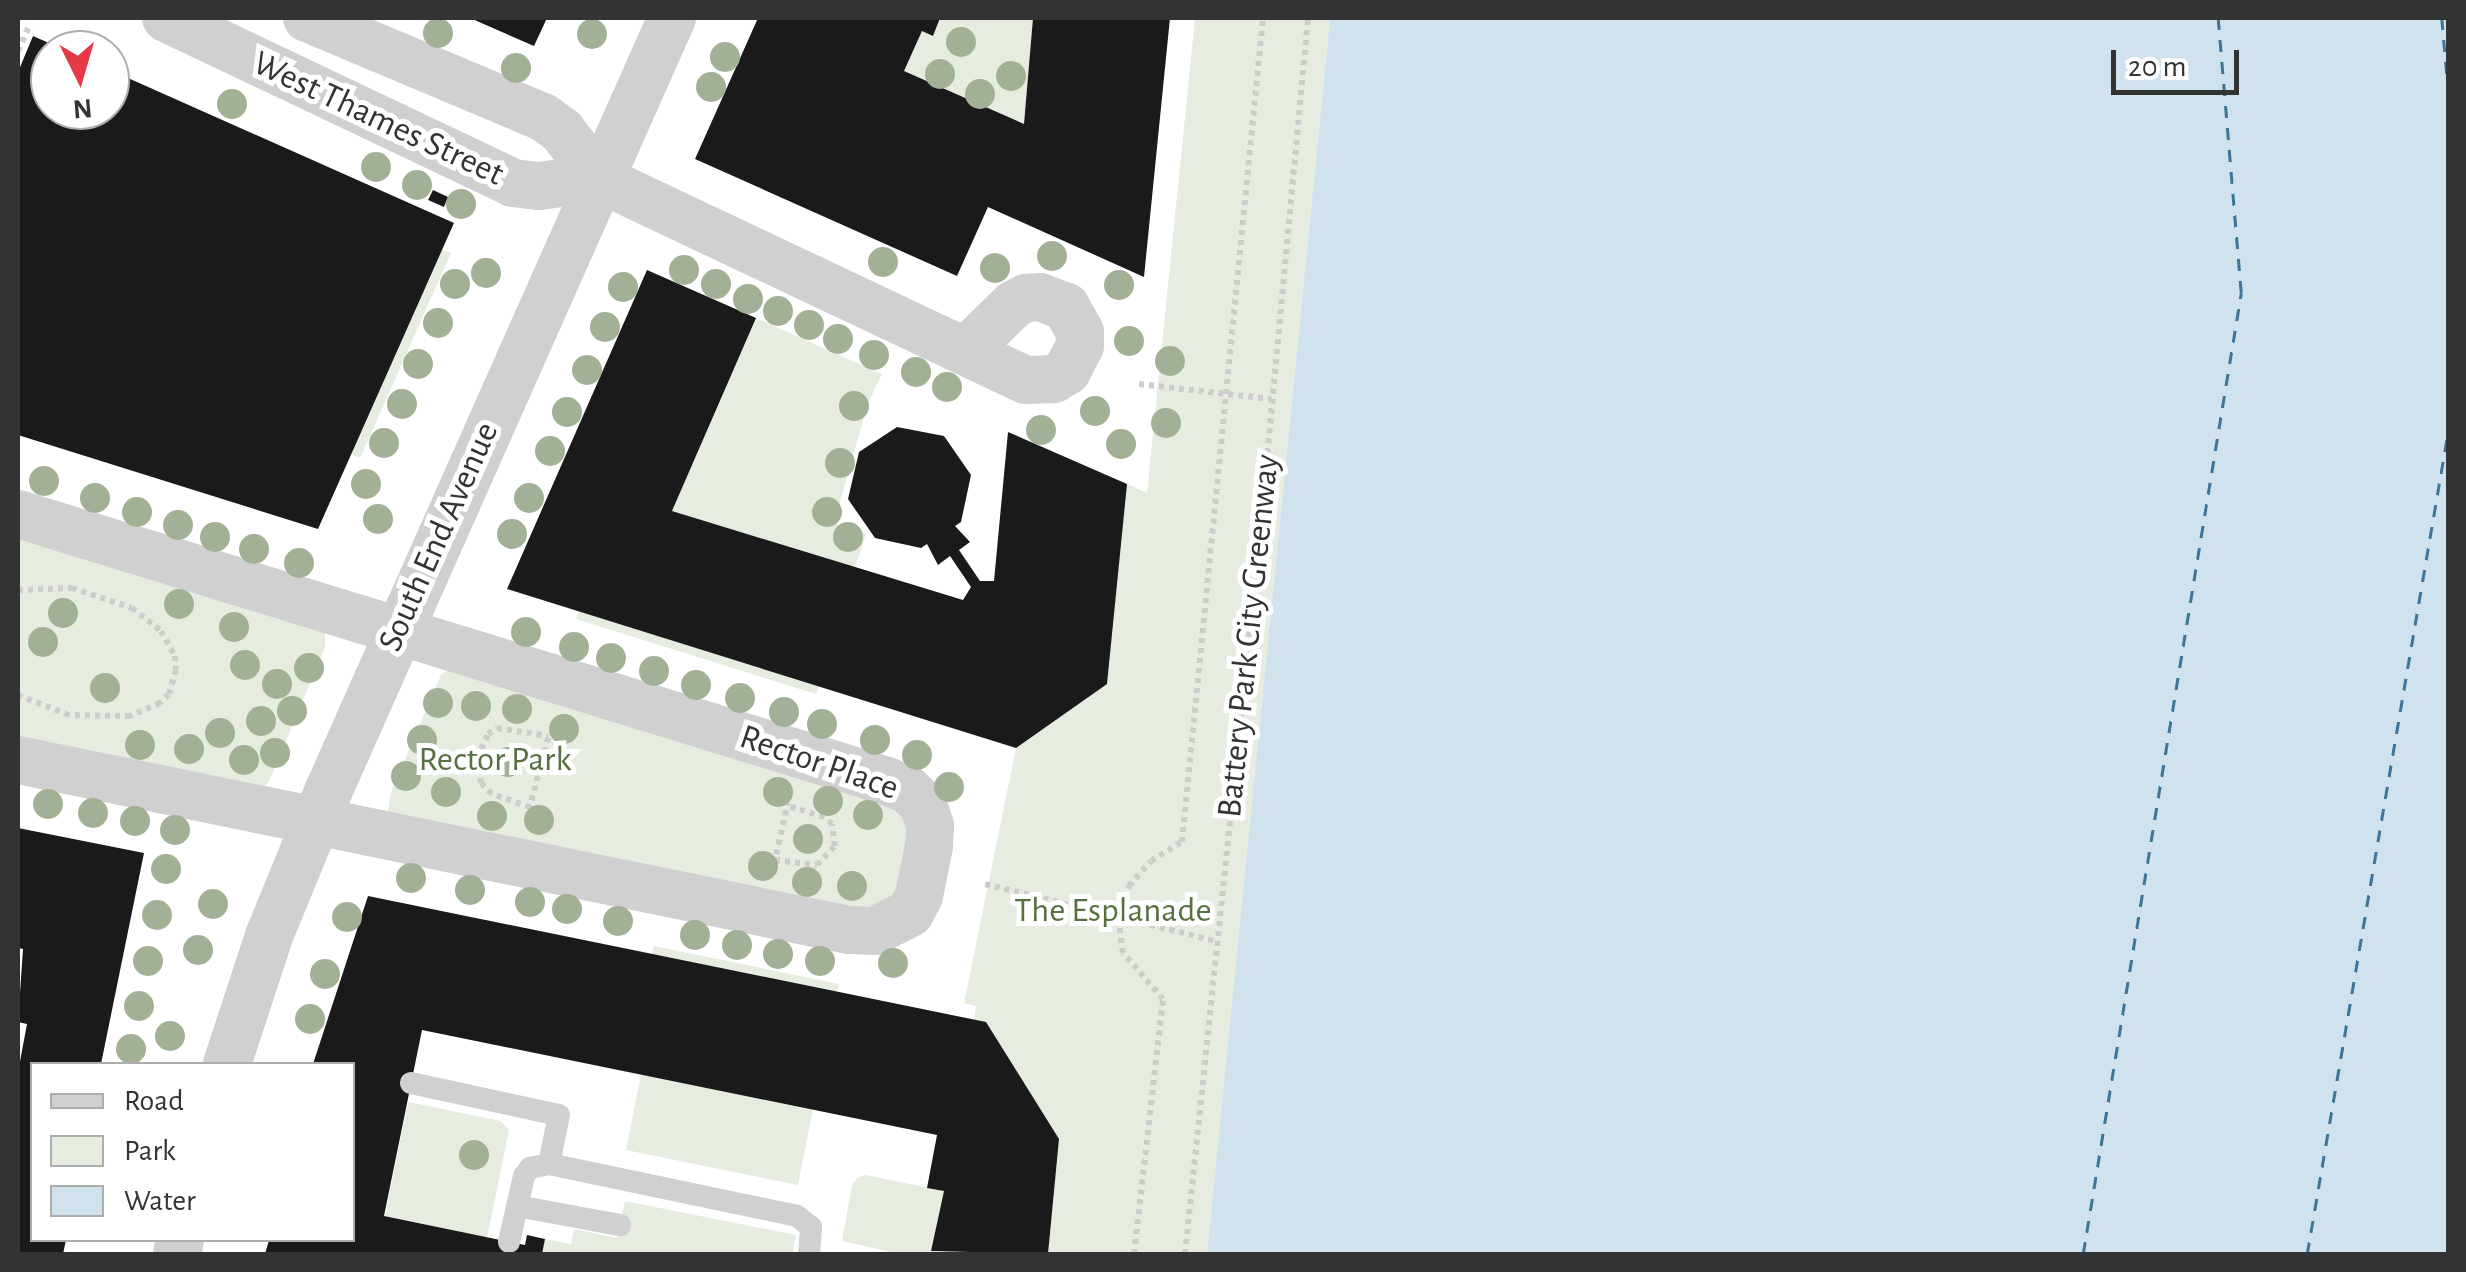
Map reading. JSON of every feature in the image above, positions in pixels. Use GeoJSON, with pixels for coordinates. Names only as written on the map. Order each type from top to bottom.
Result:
{"type":"FeatureCollection","features":[{"type":"Feature","properties":{"kind":"street","name":"West Thames Street"},"geometry":{"type":"LineString","coordinates":[[166,18],[513,183],[539,186],[598,178]]}},
{"type":"Feature","properties":{"kind":"street","name":"West Thames Street"},"geometry":{"type":"LineString","coordinates":[[307,18],[543,117],[562,131],[598,178],[966,351]]}},
{"type":"Feature","properties":{"kind":"street","name":"South End Avenue"},"geometry":{"type":"LineString","coordinates":[[228,1062],[269,936],[315,823],[672,18]]}},
{"type":"Feature","properties":{"kind":"street","name":"Rector Place"},"geometry":{"type":"LineString","coordinates":[[18,514],[908,790],[922,804],[930,826],[919,896],[910,913],[892,926],[875,931],[849,930],[18,760]]}},
{"type":"Feature","properties":{"kind":"lane"},"geometry":{"type":"LineString","coordinates":[[412,1083],[559,1116],[549,1164]]}},
{"type":"Feature","properties":{"kind":"lane"},"geometry":{"type":"LineString","coordinates":[[509,1242],[524,1176],[530,1168],[549,1164],[797,1216],[811,1227],[809,1254]]}},
{"type":"Feature","properties":{"kind":"lane"},"geometry":{"type":"LineString","coordinates":[[517,1206],[620,1225]]}},
{"type":"Feature","properties":{"kind":"path"},"geometry":{"type":"LineString","coordinates":[[1134,1254],[1163,999],[1123,952],[1118,917],[1129,886],[1151,861],[1182,842],[1263,18]]}},
{"type":"Feature","properties":{"kind":"path","name":"Battery Park City Greenway"},"geometry":{"type":"LineString","coordinates":[[1184,1254],[1219,942],[1308,18]]}},
{"type":"Feature","properties":{"kind":"path"},"geometry":{"type":"LineString","coordinates":[[18,52],[30,24]]}},
{"type":"Feature","properties":{"kind":"path"},"geometry":{"type":"LineString","coordinates":[[1138,384],[1272,399]]}},
{"type":"Feature","properties":{"kind":"path"},"geometry":{"type":"LineString","coordinates":[[18,590],[72,588],[132,608],[161,630],[175,656],[176,670],[169,694],[160,703],[130,716],[69,716],[21,697],[18,713]]}},
{"type":"Feature","properties":{"kind":"path"},"geometry":{"type":"LineString","coordinates":[[525,823],[552,720]]}},
{"type":"Feature","properties":{"kind":"path"},"geometry":{"type":"LineString","coordinates":[[530,807],[492,794],[481,783],[477,758],[488,734],[498,728],[548,736]]}},
{"type":"Feature","properties":{"kind":"path"},"geometry":{"type":"LineString","coordinates":[[772,872],[790,792]]}},
{"type":"Feature","properties":{"kind":"path"},"geometry":{"type":"LineString","coordinates":[[774,860],[818,865],[835,846],[832,824],[824,816],[788,806]]}},
{"type":"Feature","properties":{"kind":"path"},"geometry":{"type":"LineString","coordinates":[[985,884],[1219,942]]}},
{"type":"Feature","properties":{"kind":"green space"},"geometry":{"type":"Polygon","coordinates":[[[940,18],[1033,18],[1024,124],[904,71],[922,31],[933,35],[940,18]]]}},
{"type":"Feature","properties":{"kind":"green space","name":"The Esplanade"},"geometry":{"type":"Polygon","coordinates":[[[1195,18],[1330,18],[1207,1254],[1048,1254],[1059,1139],[974,1020],[976,1006],[964,1003],[1016,748],[1127,484],[1147,493],[1195,18]]]}},
{"type":"Feature","properties":{"kind":"green space"},"geometry":{"type":"Polygon","coordinates":[[[442,250],[451,253],[360,458],[351,454],[442,250]]]}},
{"type":"Feature","properties":{"kind":"green space"},"geometry":{"type":"Polygon","coordinates":[[[756,318],[882,374],[868,403],[834,523],[866,534],[855,567],[672,511],[756,318]]]}},
{"type":"Feature","properties":{"kind":"green space"},"geometry":{"type":"Polygon","coordinates":[[[18,529],[325,630],[325,647],[269,782],[263,787],[18,744],[18,529]]]}},
{"type":"Feature","properties":{"kind":"green space"},"geometry":{"type":"Polygon","coordinates":[[[579,611],[819,686],[816,694],[576,619],[579,611]]]}},
{"type":"Feature","properties":{"kind":"green space","name":"Rector Park"},"geometry":{"type":"Polygon","coordinates":[[[452,667],[878,796],[905,817],[906,845],[897,891],[879,912],[388,812],[391,792],[441,675],[452,667]]]}},
{"type":"Feature","properties":{"kind":"green space"},"geometry":{"type":"Polygon","coordinates":[[[654,946],[839,984],[837,992],[652,954],[654,946]]]}},
{"type":"Feature","properties":{"kind":"green space"},"geometry":{"type":"Polygon","coordinates":[[[641,1074],[813,1109],[798,1185],[626,1150],[641,1074]]]}},
{"type":"Feature","properties":{"kind":"green space"},"geometry":{"type":"Polygon","coordinates":[[[408,1102],[501,1121],[509,1130],[487,1238],[385,1216],[408,1102]]]}},
{"type":"Feature","properties":{"kind":"green space"},"geometry":{"type":"Polygon","coordinates":[[[866,1175],[944,1191],[931,1250],[941,1254],[901,1254],[842,1241],[852,1185],[866,1175]]]}},
{"type":"Feature","properties":{"kind":"green space"},"geometry":{"type":"Polygon","coordinates":[[[625,1201],[796,1235],[792,1254],[542,1254],[545,1239],[571,1244],[574,1229],[617,1238],[625,1201]]]}},
{"type":"Feature","properties":{"kind":"water"},"geometry":{"type":"Polygon","coordinates":[[[1330,18],[2448,18],[2448,1254],[1207,1254],[1330,18]]]}},
{"type":"Feature","properties":{"kind":"building"},"geometry":{"type":"Polygon","coordinates":[[[470,18],[547,18],[534,46],[470,18]]]}},
{"type":"Feature","properties":{"kind":"building"},"geometry":{"type":"Polygon","coordinates":[[[758,18],[940,18],[933,36],[922,31],[904,71],[1024,124],[1033,18],[1170,18],[1144,277],[988,207],[957,276],[695,159],[758,18]]]}},
{"type":"Feature","properties":{"kind":"building"},"geometry":{"type":"Polygon","coordinates":[[[30,43],[30,130],[130,130],[130,79],[454,223],[318,529],[18,435],[18,72],[30,43]]]}},
{"type":"Feature","properties":{"kind":"building"},"geometry":{"type":"Polygon","coordinates":[[[433,190],[448,197],[444,207],[428,200],[433,190]]]}},
{"type":"Feature","properties":{"kind":"building"},"geometry":{"type":"Polygon","coordinates":[[[647,270],[756,318],[672,511],[963,600],[971,587],[950,556],[938,565],[927,544],[921,548],[875,538],[848,499],[859,452],[897,427],[944,436],[971,475],[961,522],[955,526],[970,542],[959,550],[980,581],[994,581],[1008,432],[1127,484],[1107,684],[1016,748],[507,589],[647,270]]]}},
{"type":"Feature","properties":{"kind":"building"},"geometry":{"type":"Polygon","coordinates":[[[18,828],[144,853],[101,1062],[30,1062],[30,1242],[66,1242],[63,1254],[18,1254],[18,1072],[27,1024],[18,1022],[23,949],[18,948],[18,828]]]}},
{"type":"Feature","properties":{"kind":"building"},"geometry":{"type":"Polygon","coordinates":[[[368,896],[986,1022],[1059,1139],[1048,1254],[931,1251],[944,1191],[927,1188],[937,1135],[422,1030],[384,1216],[525,1245],[527,1235],[545,1239],[542,1254],[265,1254],[268,1242],[355,1242],[355,1062],[314,1062],[368,896]]]}},
{"type":"Feature","properties":{"kind":"ferry route"},"geometry":{"type":"LineString","coordinates":[[2083,1254],[2241,293],[2218,18]]}},
{"type":"Feature","properties":{"kind":"ferry route"},"geometry":{"type":"LineString","coordinates":[[2442,18],[2448,87]]}},
{"type":"Feature","properties":{"kind":"ferry route"},"geometry":{"type":"LineString","coordinates":[[2307,1254],[2448,432]]}}]}
